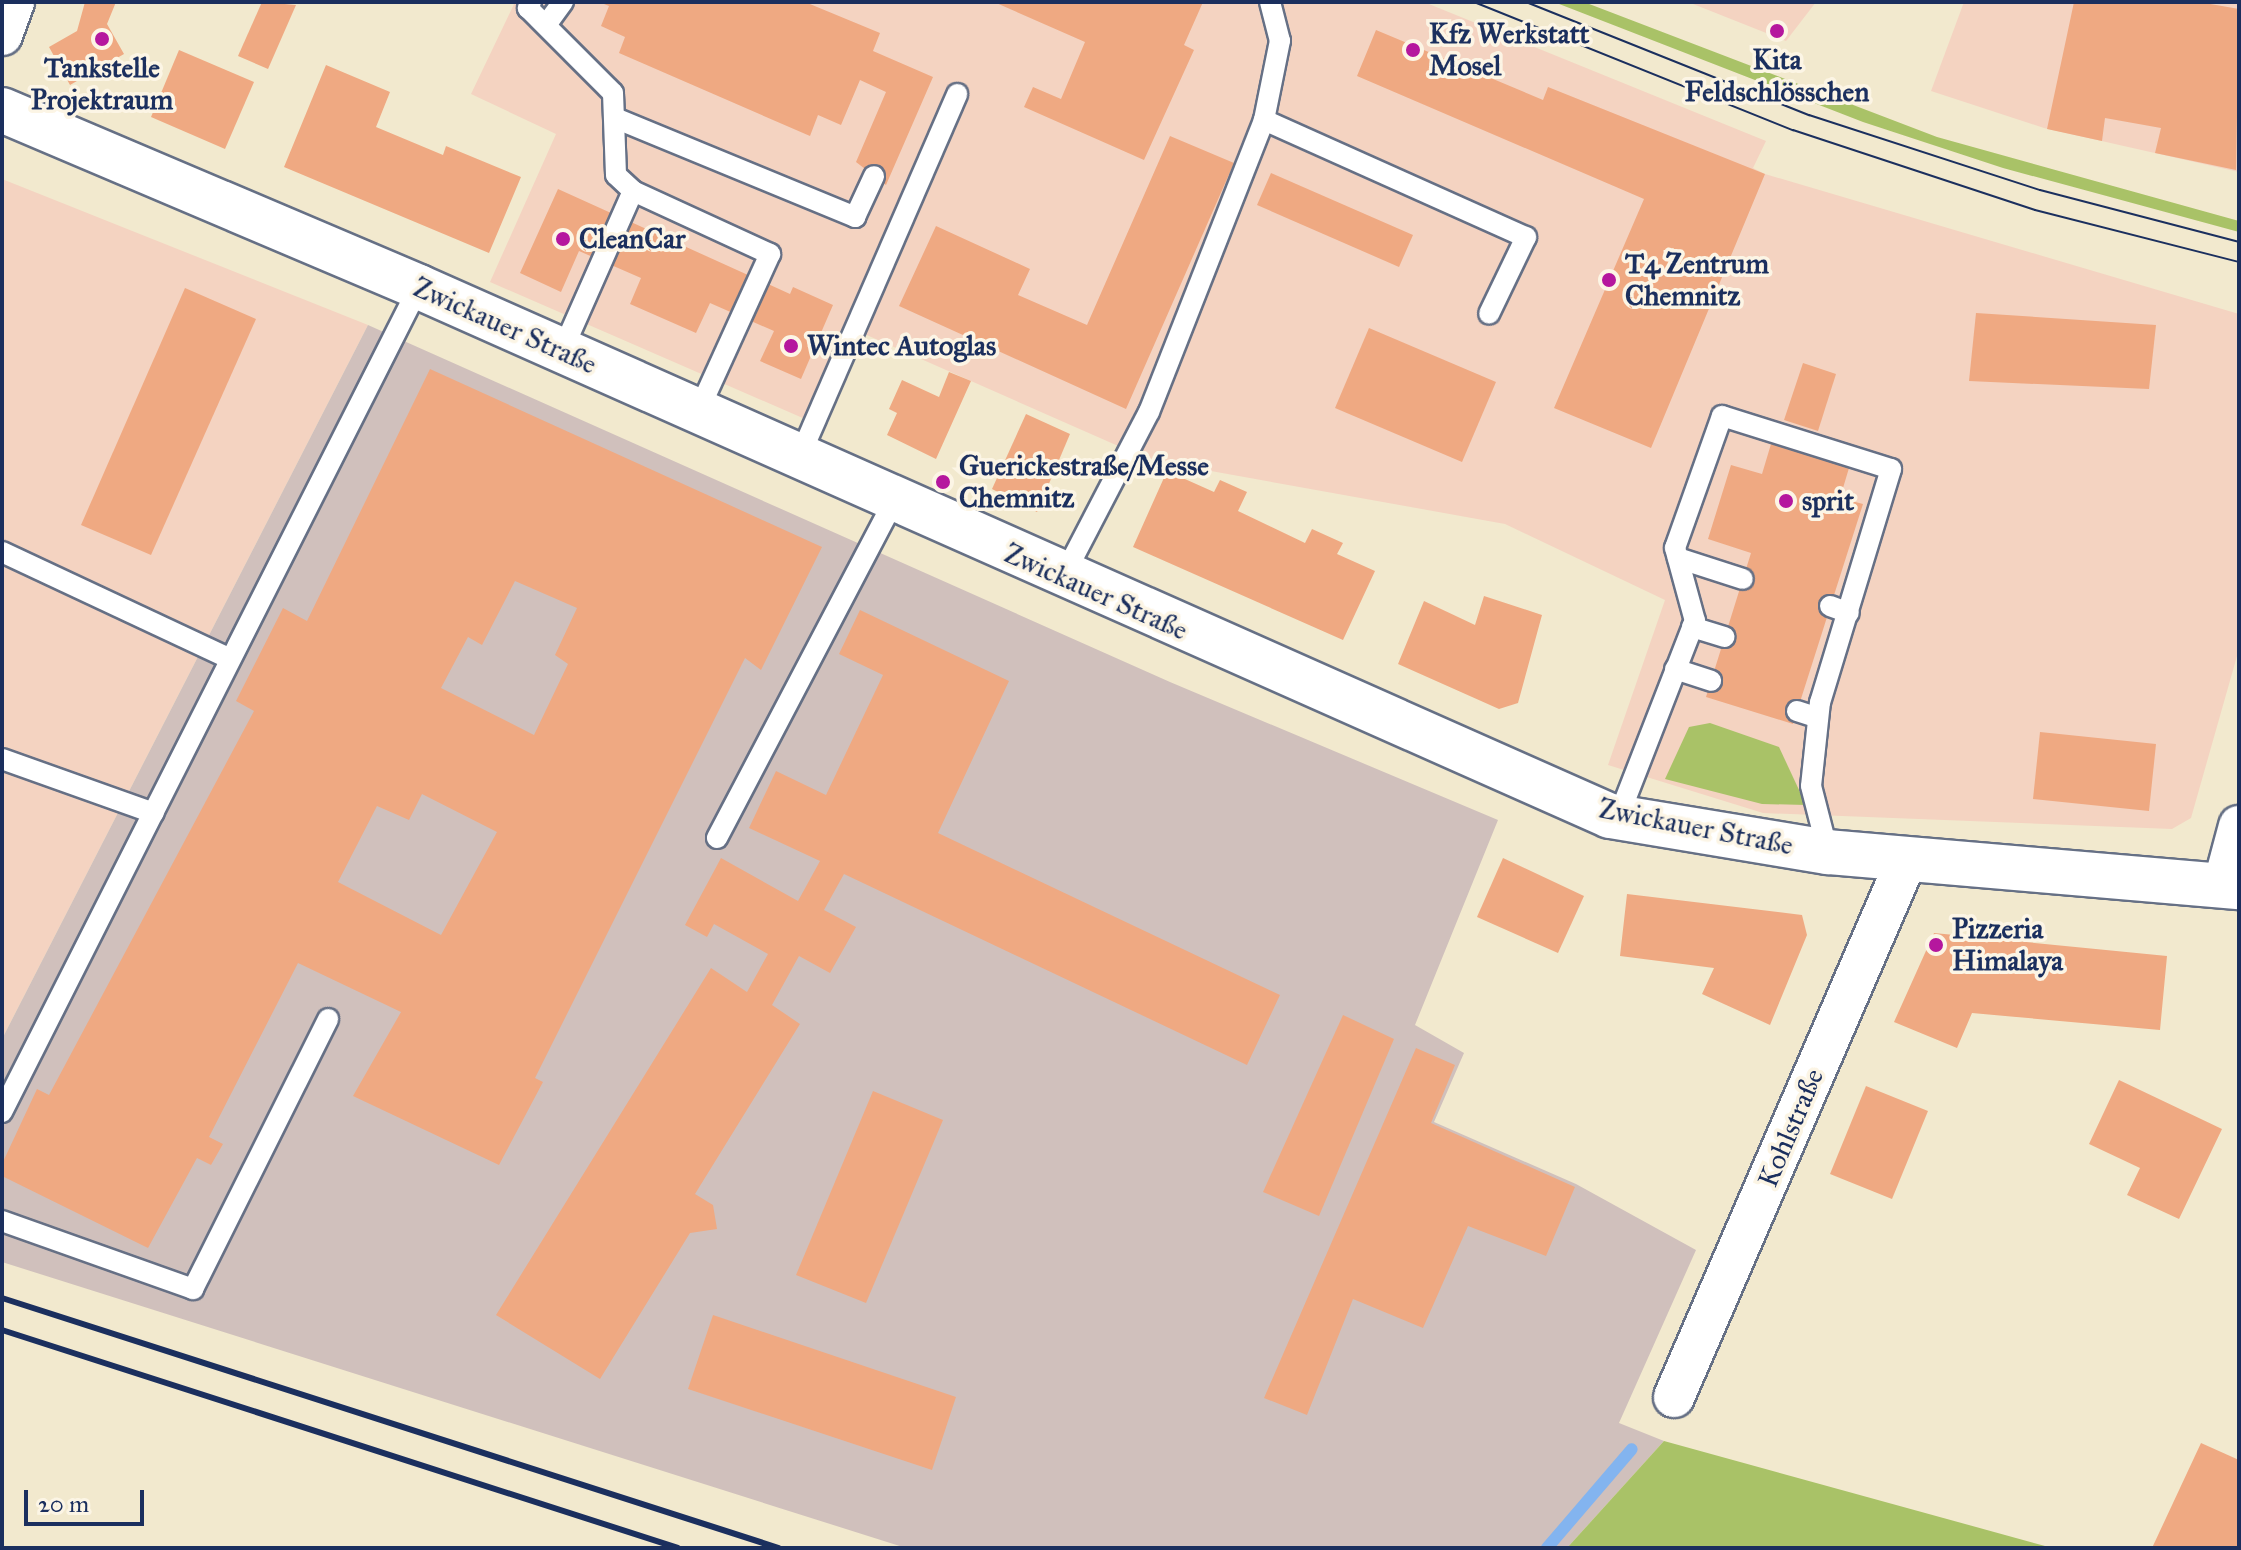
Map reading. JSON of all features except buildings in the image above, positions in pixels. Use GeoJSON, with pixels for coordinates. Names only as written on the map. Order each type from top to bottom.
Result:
{"type":"FeatureCollection","features":[{"type":"Feature","properties":{"kind":"main road","name":"Zwickauer Straße"},"geometry":{"type":"LineString","coordinates":[[2,110],[419,287],[1063,577],[1618,818],[1828,852],[2232,884]]}},
{"type":"Feature","properties":{"kind":"street"},"geometry":{"type":"LineString","coordinates":[[2,35],[14,2]]}},
{"type":"Feature","properties":{"kind":"street"},"geometry":{"type":"LineString","coordinates":[[2232,884],[2239,826]]}},
{"type":"Feature","properties":{"kind":"street","name":"Kohlstraße"},"geometry":{"type":"LineString","coordinates":[[1674,1397],[1907,859]]}},
{"type":"Feature","properties":{"kind":"lane"},"geometry":{"type":"LineString","coordinates":[[531,2],[528,8],[613,93],[616,175],[633,191],[770,254],[698,412]]}},
{"type":"Feature","properties":{"kind":"lane"},"geometry":{"type":"LineString","coordinates":[[546,25],[563,2]]}},
{"type":"Feature","properties":{"kind":"lane"},"geometry":{"type":"LineString","coordinates":[[1063,577],[1149,412],[1264,120],[1280,41],[1270,2]]}},
{"type":"Feature","properties":{"kind":"lane"},"geometry":{"type":"LineString","coordinates":[[799,458],[957,94]]}},
{"type":"Feature","properties":{"kind":"lane"},"geometry":{"type":"LineString","coordinates":[[615,118],[855,217],[874,176]]}},
{"type":"Feature","properties":{"kind":"lane"},"geometry":{"type":"LineString","coordinates":[[1264,120],[1526,237],[1489,314]]}},
{"type":"Feature","properties":{"kind":"lane"},"geometry":{"type":"LineString","coordinates":[[562,351],[633,191]]}},
{"type":"Feature","properties":{"kind":"lane"},"geometry":{"type":"LineString","coordinates":[[2,1112],[419,287]]}},
{"type":"Feature","properties":{"kind":"lane"},"geometry":{"type":"LineString","coordinates":[[1618,818],[1692,627],[1675,548],[1722,416],[1891,469],[1820,669],[1811,786],[1828,852]]}},
{"type":"Feature","properties":{"kind":"lane"},"geometry":{"type":"LineString","coordinates":[[717,838],[894,501]]}},
{"type":"Feature","properties":{"kind":"lane"},"geometry":{"type":"LineString","coordinates":[[2,552],[230,659]]}},
{"type":"Feature","properties":{"kind":"lane"},"geometry":{"type":"LineString","coordinates":[[1678,558],[1743,579]]}},
{"type":"Feature","properties":{"kind":"lane"},"geometry":{"type":"LineString","coordinates":[[1692,627],[1725,637]]}},
{"type":"Feature","properties":{"kind":"lane"},"geometry":{"type":"LineString","coordinates":[[1675,669],[1711,681]]}},
{"type":"Feature","properties":{"kind":"lane"},"geometry":{"type":"LineString","coordinates":[[1797,711],[1818,718]]}},
{"type":"Feature","properties":{"kind":"lane"},"geometry":{"type":"LineString","coordinates":[[2,759],[154,813]]}},
{"type":"Feature","properties":{"kind":"lane"},"geometry":{"type":"LineString","coordinates":[[2,1221],[193,1289],[328,1019]]}},
{"type":"Feature","properties":{"kind":"shaded area"},"geometry":{"type":"Polygon","coordinates":[[[515,2],[1424,2],[1766,141],[1753,168],[1765,174],[2239,314],[2239,649],[2191,818],[2172,829],[1763,813],[1608,765],[1665,600],[1505,524],[1150,460],[844,325],[805,419],[490,282],[556,134],[471,94],[515,2]]]}},
{"type":"Feature","properties":{"kind":"shaded area","name":"Kita Feldschlösschen"},"geometry":{"type":"Polygon","coordinates":[[[1688,2],[1816,2],[1786,41],[1688,2]]]}},
{"type":"Feature","properties":{"kind":"shaded area"},"geometry":{"type":"Polygon","coordinates":[[[1964,2],[2239,2],[2239,172],[2044,128],[1931,91],[1964,2]]]}},
{"type":"Feature","properties":{"kind":"shaded area"},"geometry":{"type":"Polygon","coordinates":[[[2,179],[368,325],[2,1039],[2,179]]]}},
{"type":"Feature","properties":{"kind":"shaded area"},"geometry":{"type":"Polygon","coordinates":[[[368,325],[1170,682],[1498,820],[1415,1025],[1464,1053],[1434,1122],[1576,1184],[1696,1250],[1619,1423],[1664,1441],[1567,1548],[906,1548],[2,1262],[2,1039],[368,325]]]}},
{"type":"Feature","properties":{"kind":"green space"},"geometry":{"type":"Polygon","coordinates":[[[1554,2],[1584,2],[1937,137],[2239,221],[2239,232],[2003,168],[1863,122],[1554,2]]]}},
{"type":"Feature","properties":{"kind":"green space"},"geometry":{"type":"Polygon","coordinates":[[[1710,723],[1779,747],[1806,805],[1762,804],[1665,779],[1689,727],[1710,723]]]}},
{"type":"Feature","properties":{"kind":"green space"},"geometry":{"type":"Polygon","coordinates":[[[1664,1441],[2045,1546],[2050,1548],[1567,1548],[1664,1441]]]}},
{"type":"Feature","properties":{"kind":"waterway"},"geometry":{"type":"LineString","coordinates":[[1547,1548],[1632,1449]]}},
{"type":"Feature","properties":{"kind":"tram line"},"geometry":{"type":"LineString","coordinates":[[1474,2],[1793,130],[2035,210],[2239,262]]}},
{"type":"Feature","properties":{"kind":"tram line"},"geometry":{"type":"LineString","coordinates":[[1526,2],[1809,115],[2040,190],[2239,242]]}},
{"type":"Feature","properties":{"kind":"railway"},"geometry":{"type":"LineString","coordinates":[[2,1298],[779,1548]]}},
{"type":"Feature","properties":{"kind":"railway"},"geometry":{"type":"LineString","coordinates":[[2,1330],[678,1548]]}},
{"type":"Feature","properties":{"kind":"place","name":"Kita Feldschlösschen"},"geometry":{"type":"Point","coordinates":[1777,31]}},
{"type":"Feature","properties":{"kind":"place","name":"Tankstelle Projektraum"},"geometry":{"type":"Point","coordinates":[102,39]}},
{"type":"Feature","properties":{"kind":"place","name":"Kfz Werkstatt Mosel"},"geometry":{"type":"Point","coordinates":[1413,50]}},
{"type":"Feature","properties":{"kind":"place","name":"CleanCar"},"geometry":{"type":"Point","coordinates":[563,239]}},
{"type":"Feature","properties":{"kind":"place","name":"T4 Zentrum Chemnitz"},"geometry":{"type":"Point","coordinates":[1609,280]}},
{"type":"Feature","properties":{"kind":"place","name":"Wintec Autoglas"},"geometry":{"type":"Point","coordinates":[791,346]}},
{"type":"Feature","properties":{"kind":"place","name":"Guerickestraße/Messe Chemnitz"},"geometry":{"type":"Point","coordinates":[943,482]}},
{"type":"Feature","properties":{"kind":"place","name":"sprit"},"geometry":{"type":"Point","coordinates":[1786,501]}},
{"type":"Feature","properties":{"kind":"place","name":"Pizzeria Himalaya"},"geometry":{"type":"Point","coordinates":[1936,945]}}]}
